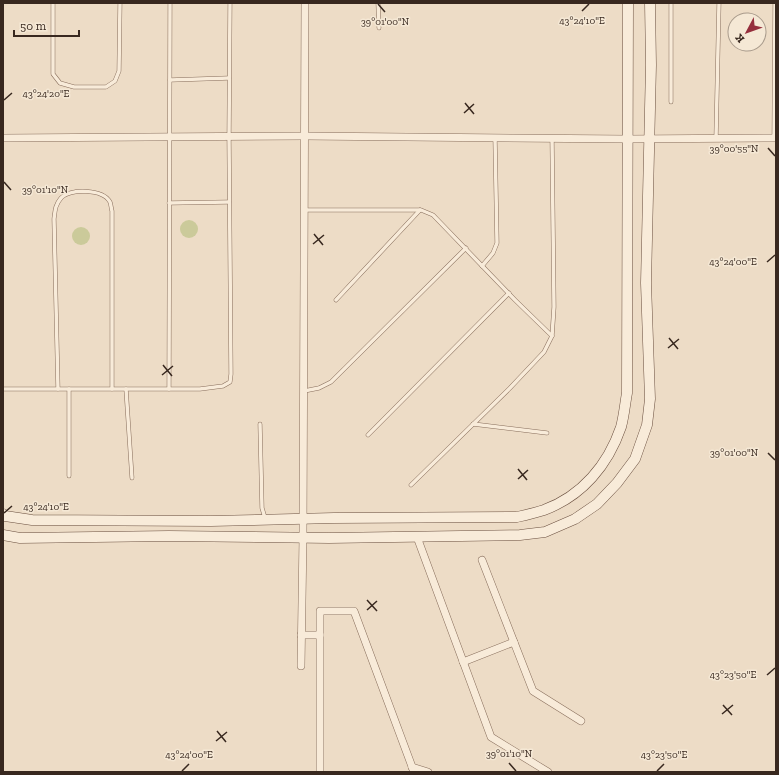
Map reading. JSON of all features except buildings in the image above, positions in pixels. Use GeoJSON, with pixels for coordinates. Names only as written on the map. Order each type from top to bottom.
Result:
{"type":"FeatureCollection","features":[{"type":"Feature","properties":{"kind":"street"},"geometry":{"type":"LineString","coordinates":[[301,666],[303,537],[305,3]]}},
{"type":"Feature","properties":{"kind":"street"},"geometry":{"type":"LineString","coordinates":[[3,514],[5,516],[32,520],[517,517],[544,510],[568,498],[590,481],[610,455],[622,426],[627,393],[628,3]]}},
{"type":"Feature","properties":{"kind":"street"},"geometry":{"type":"LineString","coordinates":[[3,535],[20,538],[169,536],[417,537],[520,535],[545,532],[575,519],[597,504],[617,483],[635,459],[647,425],[650,399],[646,283],[650,3]]}},
{"type":"Feature","properties":{"kind":"street"},"geometry":{"type":"LineString","coordinates":[[3,138],[305,136],[627,139],[775,138]]}},
{"type":"Feature","properties":{"kind":"street"},"geometry":{"type":"LineString","coordinates":[[417,537],[491,737],[548,772]]}},
{"type":"Feature","properties":{"kind":"street"},"geometry":{"type":"LineString","coordinates":[[482,560],[533,691],[581,721]]}},
{"type":"Feature","properties":{"kind":"street"},"geometry":{"type":"LineString","coordinates":[[320,772],[320,611],[354,611],[413,770],[428,772]]}},
{"type":"Feature","properties":{"kind":"street"},"geometry":{"type":"LineString","coordinates":[[301,635],[320,635]]}},
{"type":"Feature","properties":{"kind":"street"},"geometry":{"type":"LineString","coordinates":[[464,662],[514,642]]}},
{"type":"Feature","properties":{"kind":"lane"},"geometry":{"type":"LineString","coordinates":[[53,3],[53,74],[60,83],[74,87],[106,87],[115,81],[119,71],[120,3]]}},
{"type":"Feature","properties":{"kind":"lane"},"geometry":{"type":"LineString","coordinates":[[168,389],[170,3]]}},
{"type":"Feature","properties":{"kind":"lane"},"geometry":{"type":"LineString","coordinates":[[3,389],[200,389],[223,386],[230,382],[230,3]]}},
{"type":"Feature","properties":{"kind":"lane"},"geometry":{"type":"LineString","coordinates":[[378,3],[379,28]]}},
{"type":"Feature","properties":{"kind":"lane"},"geometry":{"type":"LineString","coordinates":[[671,102],[672,3]]}},
{"type":"Feature","properties":{"kind":"lane"},"geometry":{"type":"LineString","coordinates":[[716,138],[719,3]]}},
{"type":"Feature","properties":{"kind":"lane"},"geometry":{"type":"LineString","coordinates":[[775,3],[775,138]]}},
{"type":"Feature","properties":{"kind":"lane"},"geometry":{"type":"LineString","coordinates":[[170,80],[229,78]]}},
{"type":"Feature","properties":{"kind":"lane"},"geometry":{"type":"LineString","coordinates":[[482,266],[493,254],[497,243],[495,138]]}},
{"type":"Feature","properties":{"kind":"lane"},"geometry":{"type":"LineString","coordinates":[[411,485],[510,388],[544,352],[552,336],[554,307],[552,138]]}},
{"type":"Feature","properties":{"kind":"lane"},"geometry":{"type":"LineString","coordinates":[[58,389],[54,219],[56,206],[62,197],[74,191],[90,192],[103,196],[109,201],[112,211],[112,389]]}},
{"type":"Feature","properties":{"kind":"lane"},"geometry":{"type":"LineString","coordinates":[[169,202],[230,202]]}},
{"type":"Feature","properties":{"kind":"lane"},"geometry":{"type":"LineString","coordinates":[[304,210],[421,210],[433,215],[508,293],[552,336]]}},
{"type":"Feature","properties":{"kind":"lane"},"geometry":{"type":"LineString","coordinates":[[336,300],[421,210]]}},
{"type":"Feature","properties":{"kind":"lane"},"geometry":{"type":"LineString","coordinates":[[303,391],[319,388],[331,382],[466,248]]}},
{"type":"Feature","properties":{"kind":"lane"},"geometry":{"type":"LineString","coordinates":[[368,435],[508,293]]}},
{"type":"Feature","properties":{"kind":"lane"},"geometry":{"type":"LineString","coordinates":[[69,389],[69,476]]}},
{"type":"Feature","properties":{"kind":"lane"},"geometry":{"type":"LineString","coordinates":[[126,389],[132,478]]}},
{"type":"Feature","properties":{"kind":"lane"},"geometry":{"type":"LineString","coordinates":[[260,424],[262,508],[265,519]]}},
{"type":"Feature","properties":{"kind":"lane"},"geometry":{"type":"LineString","coordinates":[[473,424],[547,433]]}},
{"type":"Feature","properties":{"kind":"shaded area"},"geometry":{"type":"Polygon","coordinates":[[[185,220],[193,220],[198,225],[196,236],[193,238],[185,238],[180,233],[180,225],[185,220]]]}},
{"type":"Feature","properties":{"kind":"shaded area"},"geometry":{"type":"Polygon","coordinates":[[[77,227],[85,227],[90,232],[88,243],[85,245],[77,245],[72,240],[72,232],[77,227]]]}}]}
